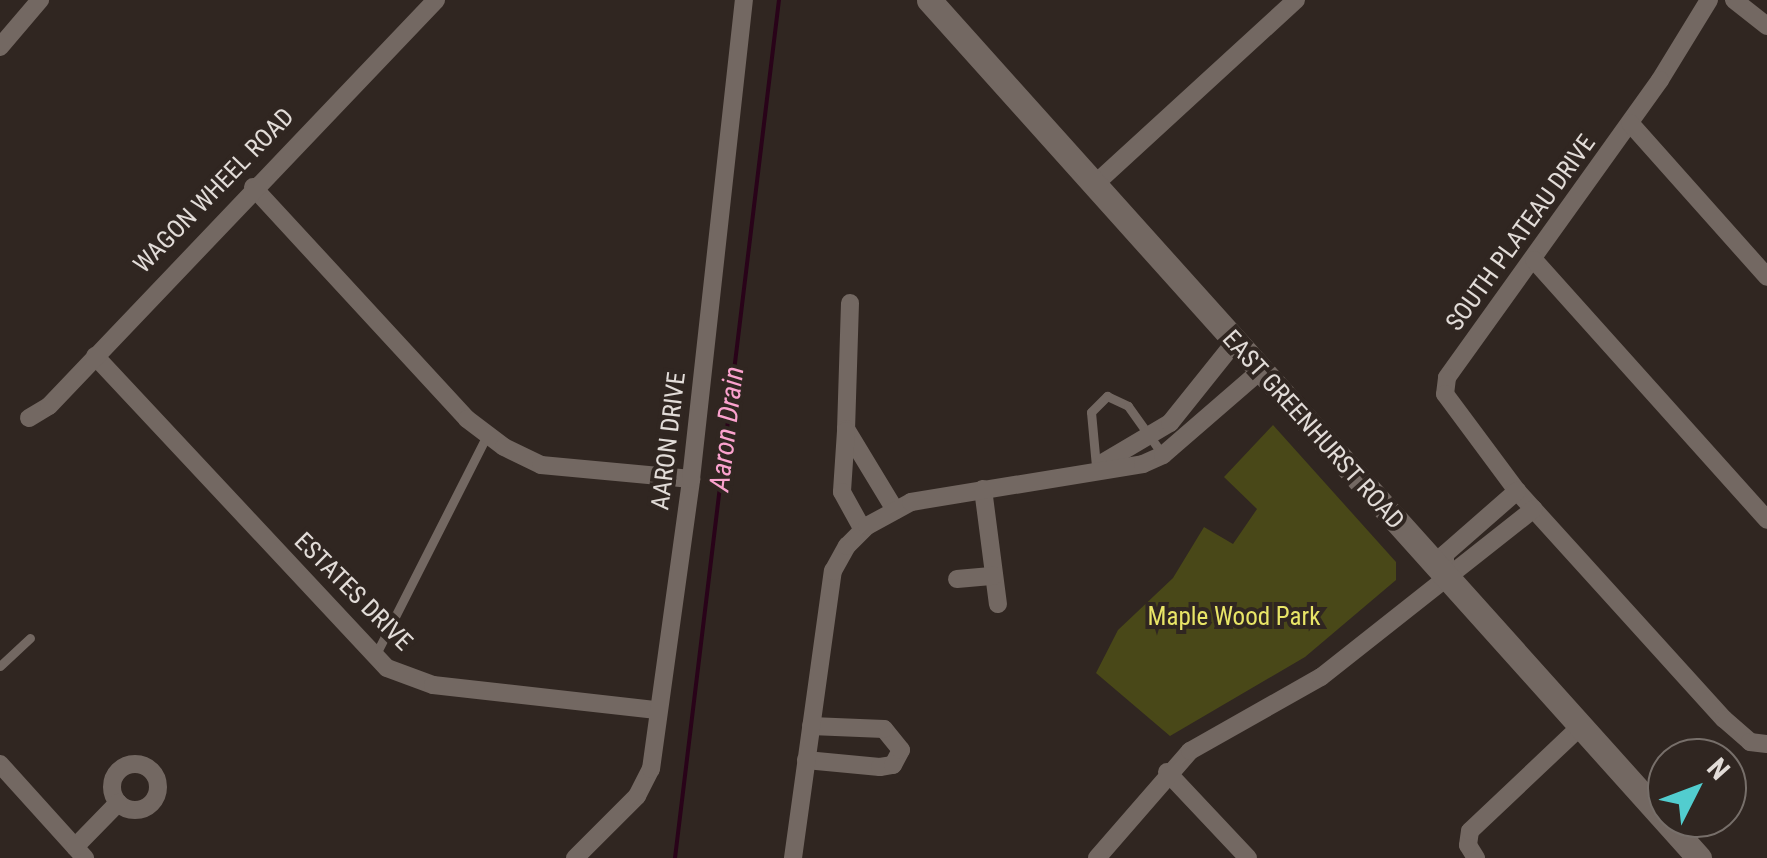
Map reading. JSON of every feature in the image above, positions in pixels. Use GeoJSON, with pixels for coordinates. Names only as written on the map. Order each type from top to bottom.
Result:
{"type":"FeatureCollection","features":[{"type":"Feature","properties":{"kind":"main road","name":"EAST GREENHURST ROAD"},"geometry":{"type":"LineString","coordinates":[[930,0],[1698,858]]}},
{"type":"Feature","properties":{"kind":"street"},"geometry":{"type":"LineString","coordinates":[[0,46],[40,0]]}},
{"type":"Feature","properties":{"kind":"street","name":"WAGON WHEEL ROAD"},"geometry":{"type":"LineString","coordinates":[[30,418],[436,0]]}},
{"type":"Feature","properties":{"kind":"street","name":"AARON DRIVE"},"geometry":{"type":"LineString","coordinates":[[575,858],[637,796],[651,769],[655,710],[692,479],[744,0]]}},
{"type":"Feature","properties":{"kind":"street"},"geometry":{"type":"LineString","coordinates":[[1094,185],[1296,0]]}},
{"type":"Feature","properties":{"kind":"street","name":"SOUTH PLATEAU DRIVE"},"geometry":{"type":"LineString","coordinates":[[1517,491],[1445,394],[1447,378],[1630,123],[1709,0]]}},
{"type":"Feature","properties":{"kind":"street"},"geometry":{"type":"LineString","coordinates":[[1734,0],[1767,26]]}},
{"type":"Feature","properties":{"kind":"street"},"geometry":{"type":"LineString","coordinates":[[1630,123],[1767,277]]}},
{"type":"Feature","properties":{"kind":"street"},"geometry":{"type":"LineString","coordinates":[[253,188],[488,434],[541,466],[692,479]]}},
{"type":"Feature","properties":{"kind":"street"},"geometry":{"type":"LineString","coordinates":[[1534,260],[1767,520]]}},
{"type":"Feature","properties":{"kind":"street"},"geometry":{"type":"LineString","coordinates":[[850,303],[842,492],[863,530]]}},
{"type":"Feature","properties":{"kind":"street"},"geometry":{"type":"LineString","coordinates":[[1096,466],[1151,439],[1198,392],[1234,343]]}},
{"type":"Feature","properties":{"kind":"street","name":"ESTATES DRIVE"},"geometry":{"type":"LineString","coordinates":[[94,356],[387,668],[434,686],[655,710]]}},
{"type":"Feature","properties":{"kind":"street"},"geometry":{"type":"LineString","coordinates":[[793,858],[833,572],[863,530],[895,510],[982,489],[1096,466],[1143,464],[1164,455],[1260,371]]}},
{"type":"Feature","properties":{"kind":"street"},"geometry":{"type":"LineString","coordinates":[[846,429],[895,510]]}},
{"type":"Feature","properties":{"kind":"street"},"geometry":{"type":"LineString","coordinates":[[982,489],[998,604]]}},
{"type":"Feature","properties":{"kind":"street"},"geometry":{"type":"LineString","coordinates":[[1444,574],[1445,554],[1517,491],[1758,743]]}},
{"type":"Feature","properties":{"kind":"street"},"geometry":{"type":"LineString","coordinates":[[1097,858],[1167,772],[1234,723],[1321,677],[1444,574],[1461,572],[1534,509]]}},
{"type":"Feature","properties":{"kind":"street"},"geometry":{"type":"LineString","coordinates":[[957,578],[994,576]]}},
{"type":"Feature","properties":{"kind":"street"},"geometry":{"type":"LineString","coordinates":[[806,760],[880,767],[893,765],[900,750],[884,728],[811,726]]}},
{"type":"Feature","properties":{"kind":"street"},"geometry":{"type":"LineString","coordinates":[[1476,858],[1470,831],[1580,726]]}},
{"type":"Feature","properties":{"kind":"street"},"geometry":{"type":"LineString","coordinates":[[0,764],[80,853],[118,803]]}},
{"type":"Feature","properties":{"kind":"street"},"geometry":{"type":"LineString","coordinates":[[1167,772],[1248,858]]}},
{"type":"Feature","properties":{"kind":"lane"},"geometry":{"type":"LineString","coordinates":[[1096,466],[1092,412],[1108,396],[1120,398],[1164,455]]}},
{"type":"Feature","properties":{"kind":"lane"},"geometry":{"type":"LineString","coordinates":[[375,656],[488,434]]}},
{"type":"Feature","properties":{"kind":"lane"},"geometry":{"type":"LineString","coordinates":[[0,666],[30,638]]}},
{"type":"Feature","properties":{"kind":"green space","name":"Maple Wood Park"},"geometry":{"type":"Polygon","coordinates":[[[1273,425],[1396,562],[1396,580],[1305,657],[1170,736],[1096,673],[1118,630],[1173,578],[1204,527],[1233,544],[1257,509],[1224,477],[1273,425]]]}},
{"type":"Feature","properties":{"kind":"waterway","name":"Aaron Drain"},"geometry":{"type":"LineString","coordinates":[[675,858],[779,0]]}}]}
